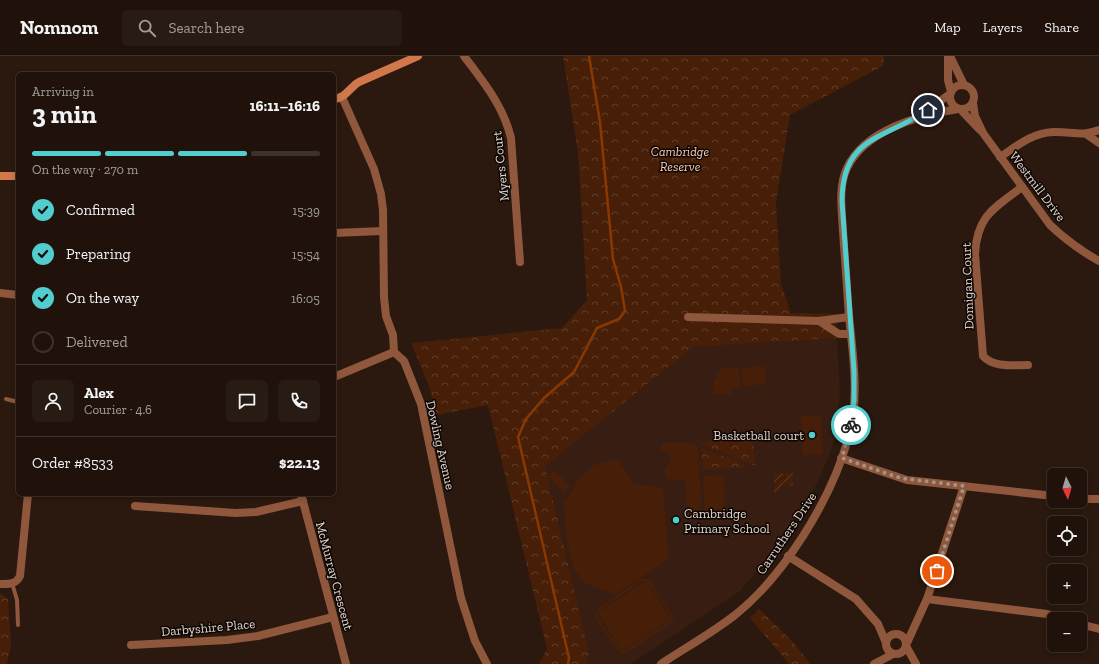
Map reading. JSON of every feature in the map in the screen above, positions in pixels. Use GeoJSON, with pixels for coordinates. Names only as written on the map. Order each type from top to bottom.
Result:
{"type":"FeatureCollection","features":[{"type":"Feature","properties":{"kind":"street"},"geometry":{"type":"LineString","coordinates":[[336,376],[394,352],[393,335],[386,316],[384,297],[382,231],[383,210],[377,180],[338,98],[359,82],[418,56]]}},
{"type":"Feature","properties":{"kind":"street","name":"Myers Court"},"geometry":{"type":"LineString","coordinates":[[464,56],[498,103],[506,119],[512,145],[520,262]]}},
{"type":"Feature","properties":{"kind":"street"},"geometry":{"type":"LineString","coordinates":[[949,56],[964,85],[973,92],[973,103],[968,108],[959,109],[950,101],[948,80],[949,56]]}},
{"type":"Feature","properties":{"kind":"street"},"geometry":{"type":"LineString","coordinates":[[950,93],[956,86],[964,85]]}},
{"type":"Feature","properties":{"kind":"street","name":"Carruthers Drive"},"geometry":{"type":"LineString","coordinates":[[916,118],[950,93]]}},
{"type":"Feature","properties":{"kind":"street","name":"Westmill Drive"},"geometry":{"type":"LineString","coordinates":[[973,103],[975,116],[983,133]]}},
{"type":"Feature","properties":{"kind":"street","name":"Carruthers Drive"},"geometry":{"type":"LineString","coordinates":[[661,664],[735,615],[772,579],[819,509],[830,488],[842,458],[848,439],[854,400],[842,201],[842,189],[846,170],[854,156],[868,141],[916,118],[935,112],[959,109]]}},
{"type":"Feature","properties":{"kind":"street","name":"Westmill Drive"},"geometry":{"type":"LineString","coordinates":[[959,109],[983,133],[1050,225],[1061,236],[1085,253],[1099,260]]}},
{"type":"Feature","properties":{"kind":"street"},"geometry":{"type":"LineString","coordinates":[[1000,157],[1026,140],[1039,134],[1054,132],[1086,134],[1099,130]]}},
{"type":"Feature","properties":{"kind":"street"},"geometry":{"type":"LineString","coordinates":[[1086,134],[1099,143]]}},
{"type":"Feature","properties":{"kind":"street"},"geometry":{"type":"LineString","coordinates":[[0,176],[16,176]]}},
{"type":"Feature","properties":{"kind":"street","name":"Domigan Court"},"geometry":{"type":"LineString","coordinates":[[1022,188],[991,210],[981,224],[976,238],[975,254],[983,356],[988,361],[999,364],[1028,365]]}},
{"type":"Feature","properties":{"kind":"street"},"geometry":{"type":"LineString","coordinates":[[336,233],[382,231]]}},
{"type":"Feature","properties":{"kind":"street"},"geometry":{"type":"LineString","coordinates":[[0,293],[16,295]]}},
{"type":"Feature","properties":{"kind":"street"},"geometry":{"type":"LineString","coordinates":[[688,317],[819,321],[849,317]]}},
{"type":"Feature","properties":{"kind":"street"},"geometry":{"type":"LineString","coordinates":[[819,321],[839,334],[851,334]]}},
{"type":"Feature","properties":{"kind":"street","name":"Dowling Avenue"},"geometry":{"type":"LineString","coordinates":[[394,352],[404,361],[421,404],[461,598],[475,642],[486,664]]}},
{"type":"Feature","properties":{"kind":"street"},"geometry":{"type":"LineString","coordinates":[[842,458],[900,478],[1047,495]]}},
{"type":"Feature","properties":{"kind":"street"},"geometry":{"type":"LineString","coordinates":[[874,664],[894,654],[902,652],[917,625],[928,599],[964,486]]}},
{"type":"Feature","properties":{"kind":"street"},"geometry":{"type":"LineString","coordinates":[[0,584],[12,583],[18,579],[21,570],[24,515],[28,496]]}},
{"type":"Feature","properties":{"kind":"street"},"geometry":{"type":"LineString","coordinates":[[135,506],[236,513],[256,512],[302,498]]}},
{"type":"Feature","properties":{"kind":"street","name":"McMurray Crescent"},"geometry":{"type":"LineString","coordinates":[[302,498],[346,664]]}},
{"type":"Feature","properties":{"kind":"street"},"geometry":{"type":"LineString","coordinates":[[1087,499],[1099,499]]}},
{"type":"Feature","properties":{"kind":"street"},"geometry":{"type":"LineString","coordinates":[[788,556],[856,599],[878,624],[896,635],[903,637],[906,646],[916,664]]}},
{"type":"Feature","properties":{"kind":"street"},"geometry":{"type":"LineString","coordinates":[[928,599],[1047,614]]}},
{"type":"Feature","properties":{"kind":"street","name":"Darbyshire Place"},"geometry":{"type":"LineString","coordinates":[[131,645],[226,640],[252,637],[333,617]]}},
{"type":"Feature","properties":{"kind":"street"},"geometry":{"type":"LineString","coordinates":[[878,624],[886,645],[894,654],[912,664]]}},
{"type":"Feature","properties":{"kind":"street"},"geometry":{"type":"LineString","coordinates":[[874,664],[890,637],[917,625]]}},
{"type":"Feature","properties":{"kind":"street"},"geometry":{"type":"LineString","coordinates":[[1087,626],[1099,629]]}},
{"type":"Feature","properties":{"kind":"lane"},"geometry":{"type":"LineString","coordinates":[[6,399],[16,402]]}},
{"type":"Feature","properties":{"kind":"lane"},"geometry":{"type":"LineString","coordinates":[[12,583],[17,600],[18,625]]}},
{"type":"Feature","properties":{"kind":"shaded area","name":"Cambridge Primary School"},"geometry":{"type":"Polygon","coordinates":[[[837,338],[840,394],[835,437],[828,459],[816,485],[771,555],[739,592],[631,664],[587,664],[589,653],[545,466],[694,347],[837,338]]]}},
{"type":"Feature","properties":{"kind":"green space","name":"Cambridge Reserve"},"geometry":{"type":"Polygon","coordinates":[[[563,56],[884,56],[883,66],[790,115],[776,203],[781,284],[791,313],[836,314],[837,338],[694,347],[545,466],[589,653],[587,664],[539,664],[547,649],[488,405],[437,415],[429,386],[411,343],[562,328],[587,300],[578,153],[563,56]]]}},
{"type":"Feature","properties":{"kind":"green space"},"geometry":{"type":"Polygon","coordinates":[[[765,366],[766,384],[743,386],[742,368],[765,366]]]}},
{"type":"Feature","properties":{"kind":"green space"},"geometry":{"type":"Polygon","coordinates":[[[738,367],[741,387],[732,388],[732,394],[714,395],[714,379],[717,378],[716,374],[721,373],[720,368],[738,367]]]}},
{"type":"Feature","properties":{"kind":"green space","name":"Basketball court"},"geometry":{"type":"Polygon","coordinates":[[[821,415],[823,454],[803,455],[801,416],[821,415]]]}},
{"type":"Feature","properties":{"kind":"green space"},"geometry":{"type":"Polygon","coordinates":[[[753,439],[755,466],[701,444],[701,442],[753,439]]]}},
{"type":"Feature","properties":{"kind":"green space"},"geometry":{"type":"Polygon","coordinates":[[[663,443],[693,443],[698,448],[702,519],[688,519],[685,480],[669,481],[664,472],[671,455],[660,449],[663,443]]]}},
{"type":"Feature","properties":{"kind":"green space"},"geometry":{"type":"Polygon","coordinates":[[[701,448],[735,460],[747,467],[703,470],[701,448]]]}},
{"type":"Feature","properties":{"kind":"green space"},"geometry":{"type":"Polygon","coordinates":[[[617,458],[633,483],[663,488],[669,559],[615,594],[584,583],[573,567],[566,537],[564,505],[578,480],[593,466],[617,458]]]}},
{"type":"Feature","properties":{"kind":"green space"},"geometry":{"type":"Polygon","coordinates":[[[555,470],[570,486],[563,492],[548,476],[555,470]]]}},
{"type":"Feature","properties":{"kind":"green space"},"geometry":{"type":"Polygon","coordinates":[[[784,473],[784,476],[774,484],[774,474],[784,473]]]}},
{"type":"Feature","properties":{"kind":"green space"},"geometry":{"type":"Polygon","coordinates":[[[786,473],[793,473],[793,487],[784,482],[775,496],[774,486],[785,478],[786,473]]]}},
{"type":"Feature","properties":{"kind":"green space"},"geometry":{"type":"Polygon","coordinates":[[[723,475],[726,515],[705,517],[703,476],[723,475]]]}},
{"type":"Feature","properties":{"kind":"green space"},"geometry":{"type":"Polygon","coordinates":[[[642,578],[651,581],[674,619],[671,623],[627,653],[620,653],[595,618],[595,612],[598,608],[642,578]],[[642,581],[597,612],[597,617],[622,651],[671,620],[670,615],[649,583],[642,581]]]}},
{"type":"Feature","properties":{"kind":"green space"},"geometry":{"type":"Polygon","coordinates":[[[646,581],[670,619],[622,650],[598,613],[646,581]]]}},
{"type":"Feature","properties":{"kind":"green space"},"geometry":{"type":"Polygon","coordinates":[[[0,593],[8,599],[11,645],[7,664],[0,664],[0,593]]]}},
{"type":"Feature","properties":{"kind":"green space"},"geometry":{"type":"Polygon","coordinates":[[[759,609],[795,644],[810,664],[789,664],[750,618],[759,609]]]}},
{"type":"Feature","properties":{"kind":"waterway"},"geometry":{"type":"LineString","coordinates":[[568,664],[569,658],[518,437],[526,419],[544,398],[574,372],[597,328],[619,319],[625,311],[621,287],[613,259],[600,122],[589,56]]}},
{"type":"Feature","properties":{"kind":"way so far"},"geometry":{"type":"LineString","coordinates":[[851,425],[842,458],[907,480],[964,486],[937,571]]}},
{"type":"Feature","properties":{"kind":"place","name":"Basketball court"},"geometry":{"type":"Point","coordinates":[812,435]}},
{"type":"Feature","properties":{"kind":"place","name":"Cambridge Primary School"},"geometry":{"type":"Point","coordinates":[676,520]}},
{"type":"Feature","properties":{"kind":"route"},"geometry":{"type":"LineString","coordinates":[[851,425],[854,387],[842,201],[844,176],[854,156],[868,141],[916,118],[928,110]]}}]}
